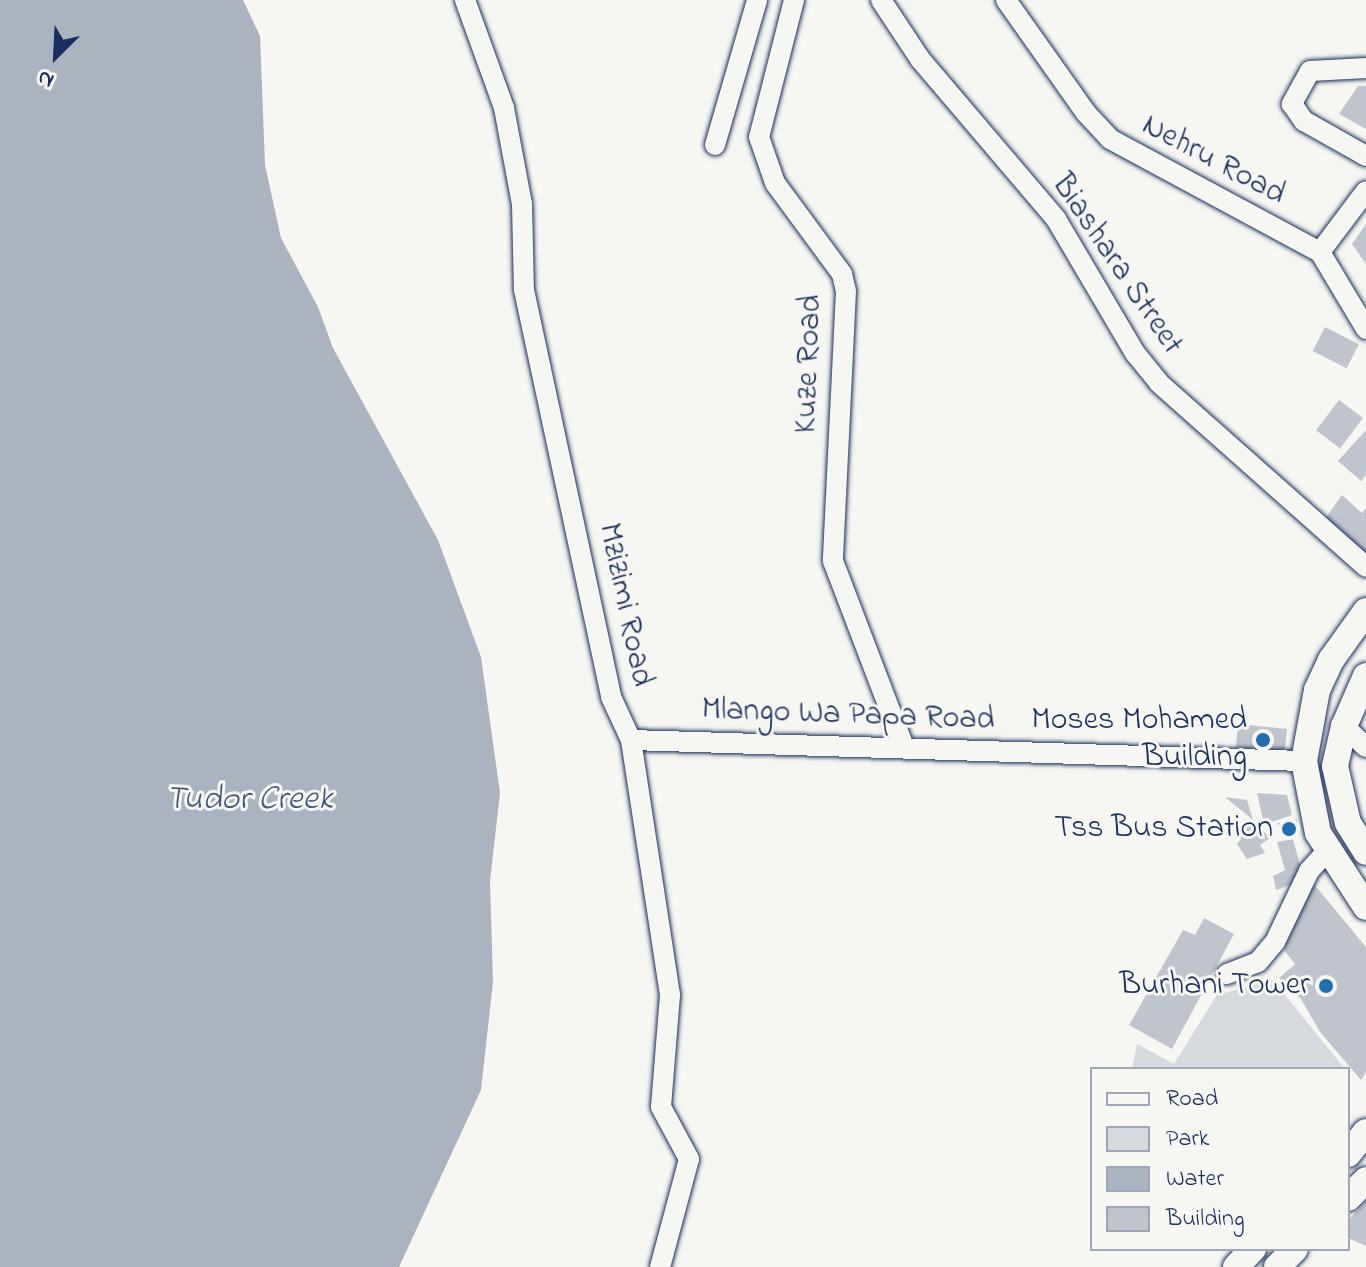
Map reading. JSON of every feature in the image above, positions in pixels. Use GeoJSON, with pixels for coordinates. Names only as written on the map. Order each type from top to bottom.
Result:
{"type":"FeatureCollection","features":[{"type":"Feature","properties":{"kind":"main road"},"geometry":{"type":"LineString","coordinates":[[1366,611],[1331,660],[1317,690],[1304,761],[1312,812],[1328,850],[1366,907]]}},
{"type":"Feature","properties":{"kind":"main road"},"geometry":{"type":"LineString","coordinates":[[1366,676],[1344,726],[1336,780],[1348,823],[1366,852]]}},
{"type":"Feature","properties":{"kind":"main road"},"geometry":{"type":"LineString","coordinates":[[1350,1152],[1366,1132]]}},
{"type":"Feature","properties":{"kind":"main road"},"geometry":{"type":"LineString","coordinates":[[1350,1196],[1366,1180]]}},
{"type":"Feature","properties":{"kind":"main road"},"geometry":{"type":"LineString","coordinates":[[1236,1267],[1251,1251]]}},
{"type":"Feature","properties":{"kind":"main road"},"geometry":{"type":"LineString","coordinates":[[1277,1267],[1293,1251]]}},
{"type":"Feature","properties":{"kind":"street","name":"Mzizimi Road"},"geometry":{"type":"LineString","coordinates":[[465,0],[504,108],[522,204],[524,290],[611,697],[631,740],[670,995],[661,1107],[689,1159],[660,1267]]}},
{"type":"Feature","properties":{"kind":"street"},"geometry":{"type":"LineString","coordinates":[[715,145],[757,0]]}},
{"type":"Feature","properties":{"kind":"street","name":"Kuze Road"},"geometry":{"type":"LineString","coordinates":[[794,0],[759,137],[775,183],[842,274],[846,291],[833,561],[904,747]]}},
{"type":"Feature","properties":{"kind":"street","name":"Biashara Street"},"geometry":{"type":"LineString","coordinates":[[881,0],[920,59],[1056,219],[1135,353],[1159,383],[1366,567]]}},
{"type":"Feature","properties":{"kind":"street","name":"Nehru Road"},"geometry":{"type":"LineString","coordinates":[[1006,0],[1086,113],[1110,139],[1320,252]]}},
{"type":"Feature","properties":{"kind":"street"},"geometry":{"type":"LineString","coordinates":[[1366,68],[1310,71],[1292,104],[1304,121],[1366,156]]}},
{"type":"Feature","properties":{"kind":"street"},"geometry":{"type":"LineString","coordinates":[[1366,191],[1320,252],[1366,329]]}},
{"type":"Feature","properties":{"kind":"street"},"geometry":{"type":"LineString","coordinates":[[1344,726],[1366,747]]}},
{"type":"Feature","properties":{"kind":"street","name":"Mlango Wa Papa Road"},"geometry":{"type":"LineString","coordinates":[[631,740],[1304,761]]}},
{"type":"Feature","properties":{"kind":"street"},"geometry":{"type":"LineString","coordinates":[[1227,974],[1258,962],[1275,942],[1309,871],[1328,850]]}},
{"type":"Feature","properties":{"kind":"green space"},"geometry":{"type":"Polygon","coordinates":[[[1273,980],[1343,1067],[1132,1067],[1137,1044],[1174,1064],[1217,995],[1273,980]]]}},
{"type":"Feature","properties":{"kind":"water","name":"Tudor Creek"},"geometry":{"type":"Polygon","coordinates":[[[0,0],[243,0],[260,36],[265,165],[281,238],[318,307],[333,348],[438,540],[481,657],[500,793],[490,881],[493,982],[481,1090],[399,1267],[0,1267],[0,0]]]}},
{"type":"Feature","properties":{"kind":"building"},"geometry":{"type":"Polygon","coordinates":[[[1358,86],[1366,86],[1366,129],[1339,114],[1358,86]]]}},
{"type":"Feature","properties":{"kind":"building"},"geometry":{"type":"Polygon","coordinates":[[[1366,224],[1366,264],[1352,244],[1366,224]]]}},
{"type":"Feature","properties":{"kind":"building"},"geometry":{"type":"Polygon","coordinates":[[[1325,327],[1359,344],[1347,368],[1313,351],[1325,327]]]}},
{"type":"Feature","properties":{"kind":"building"},"geometry":{"type":"Polygon","coordinates":[[[1339,400],[1363,418],[1340,448],[1316,430],[1339,400]]]}},
{"type":"Feature","properties":{"kind":"building"},"geometry":{"type":"Polygon","coordinates":[[[1366,430],[1366,475],[1361,481],[1338,461],[1366,430]]]}},
{"type":"Feature","properties":{"kind":"building"},"geometry":{"type":"Polygon","coordinates":[[[1342,495],[1362,513],[1366,508],[1366,557],[1325,519],[1342,495]]]}},
{"type":"Feature","properties":{"kind":"building","name":"Moses Mohamed Building"},"geometry":{"type":"Polygon","coordinates":[[[1238,724],[1287,729],[1284,756],[1235,751],[1238,724]]]}},
{"type":"Feature","properties":{"kind":"building"},"geometry":{"type":"Polygon","coordinates":[[[1257,793],[1287,795],[1292,815],[1269,823],[1263,819],[1257,793]]]}},
{"type":"Feature","properties":{"kind":"building"},"geometry":{"type":"Polygon","coordinates":[[[1225,797],[1247,800],[1253,820],[1225,797]]]}},
{"type":"Feature","properties":{"kind":"building","name":"Tss Bus Station"},"geometry":{"type":"Polygon","coordinates":[[[1297,819],[1299,834],[1283,836],[1277,823],[1297,819]]]}},
{"type":"Feature","properties":{"kind":"building"},"geometry":{"type":"Polygon","coordinates":[[[1254,821],[1270,838],[1260,845],[1265,853],[1247,859],[1237,844],[1241,839],[1238,830],[1254,821]]]}},
{"type":"Feature","properties":{"kind":"building"},"geometry":{"type":"Polygon","coordinates":[[[1293,839],[1304,880],[1276,890],[1273,876],[1285,870],[1277,842],[1293,839]]]}},
{"type":"Feature","properties":{"kind":"building","name":"Burhani Tower"},"geometry":{"type":"Polygon","coordinates":[[[1308,877],[1366,947],[1366,1072],[1361,1080],[1320,1032],[1301,999],[1279,978],[1295,964],[1284,950],[1308,877]]]}},
{"type":"Feature","properties":{"kind":"building"},"geometry":{"type":"Polygon","coordinates":[[[1204,918],[1234,934],[1172,1049],[1129,1025],[1183,930],[1195,935],[1204,918]]]}},
{"type":"Feature","properties":{"kind":"building"},"geometry":{"type":"Polygon","coordinates":[[[1366,1202],[1366,1246],[1350,1239],[1350,1218],[1366,1202]]]}},
{"type":"Feature","properties":{"kind":"place","name":"Moses Mohamed Building"},"geometry":{"type":"Point","coordinates":[1263,740]}},
{"type":"Feature","properties":{"kind":"place","name":"Tss Bus Station"},"geometry":{"type":"Point","coordinates":[1289,829]}},
{"type":"Feature","properties":{"kind":"place","name":"Burhani Tower"},"geometry":{"type":"Point","coordinates":[1326,986]}}]}
